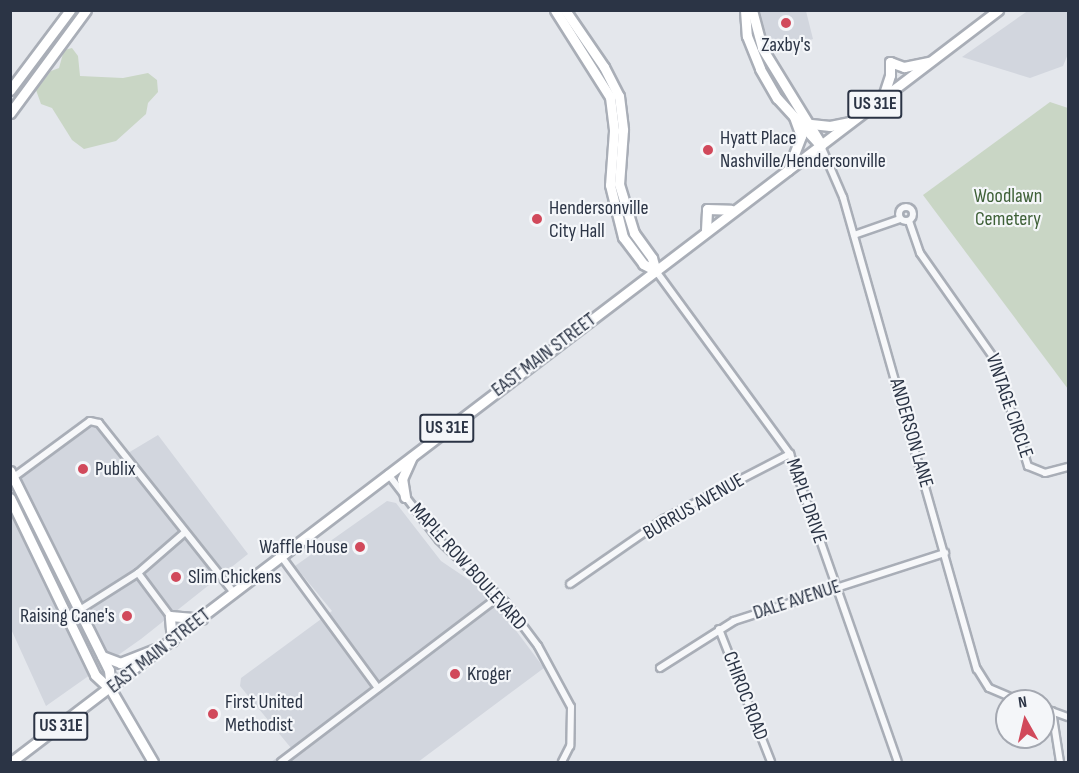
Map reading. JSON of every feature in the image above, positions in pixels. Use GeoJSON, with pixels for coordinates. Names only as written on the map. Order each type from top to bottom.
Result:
{"type":"FeatureCollection","features":[{"type":"Feature","properties":{"kind":"main road"},"geometry":{"type":"LineString","coordinates":[[10,90],[70,10]]}},
{"type":"Feature","properties":{"kind":"main road"},"geometry":{"type":"LineString","coordinates":[[12,108],[86,10]]}},
{"type":"Feature","properties":{"kind":"main road"},"geometry":{"type":"LineString","coordinates":[[555,10],[584,46]]}},
{"type":"Feature","properties":{"kind":"main road"},"geometry":{"type":"LineString","coordinates":[[565,10],[610,97],[619,130],[614,184],[623,237],[643,264],[656,271]]}},
{"type":"Feature","properties":{"kind":"main road"},"geometry":{"type":"LineString","coordinates":[[745,10],[747,36],[760,69],[794,117],[821,146]]}},
{"type":"Feature","properties":{"kind":"main road"},"geometry":{"type":"LineString","coordinates":[[752,10],[762,48],[811,124],[821,146]]}},
{"type":"Feature","properties":{"kind":"main road","name":"EAST MAIN STREET"},"geometry":{"type":"LineString","coordinates":[[11,762],[111,690],[387,473],[995,12]]}},
{"type":"Feature","properties":{"kind":"main road"},"geometry":{"type":"LineString","coordinates":[[882,99],[890,75],[890,62],[908,67],[930,62]]}},
{"type":"Feature","properties":{"kind":"main road"},"geometry":{"type":"LineString","coordinates":[[788,170],[801,136],[794,117]]}},
{"type":"Feature","properties":{"kind":"main road"},"geometry":{"type":"LineString","coordinates":[[811,124],[830,126],[854,120]]}},
{"type":"Feature","properties":{"kind":"main road"},"geometry":{"type":"LineString","coordinates":[[706,230],[707,209],[721,212],[736,208]]}},
{"type":"Feature","properties":{"kind":"main road"},"geometry":{"type":"LineString","coordinates":[[405,497],[402,479],[413,454]]}},
{"type":"Feature","properties":{"kind":"main road"},"geometry":{"type":"LineString","coordinates":[[12,474],[109,670],[111,690]]}},
{"type":"Feature","properties":{"kind":"main road"},"geometry":{"type":"LineString","coordinates":[[10,498],[95,675],[111,690],[153,762]]}},
{"type":"Feature","properties":{"kind":"main road"},"geometry":{"type":"LineString","coordinates":[[36,550],[46,543]]}},
{"type":"Feature","properties":{"kind":"main road"},"geometry":{"type":"LineString","coordinates":[[102,656],[120,663],[169,643],[170,616],[202,619]]}},
{"type":"Feature","properties":{"kind":"street","name":"ANDERSON LANE"},"geometry":{"type":"LineString","coordinates":[[821,146],[838,180],[977,669],[989,688],[995,691]]}},
{"type":"Feature","properties":{"kind":"street"},"geometry":{"type":"LineString","coordinates":[[854,235],[900,219],[909,221],[913,214],[908,207],[899,210],[900,219]]}},
{"type":"Feature","properties":{"kind":"street","name":"VINTAGE CIRCLE"},"geometry":{"type":"LineString","coordinates":[[909,221],[920,253],[993,355],[1028,466],[1046,473],[1068,467]]}},
{"type":"Feature","properties":{"kind":"street","name":"MAPLE DRIVE"},"geometry":{"type":"LineString","coordinates":[[656,271],[790,454],[898,762]]}},
{"type":"Feature","properties":{"kind":"street"},"geometry":{"type":"LineString","coordinates":[[12,474],[90,421],[99,423],[234,593]]}},
{"type":"Feature","properties":{"kind":"street","name":"BURRUS AVENUE"},"geometry":{"type":"LineString","coordinates":[[570,584],[664,519],[790,454]]}},
{"type":"Feature","properties":{"kind":"street","name":"MAPLE ROW BOULEVARD"},"geometry":{"type":"LineString","coordinates":[[387,473],[439,540],[498,597],[538,646],[567,695],[572,726],[562,762]]}},
{"type":"Feature","properties":{"kind":"street"},"geometry":{"type":"LineString","coordinates":[[66,618],[80,612],[138,573],[184,532]]}},
{"type":"Feature","properties":{"kind":"street","name":"DALE AVENUE"},"geometry":{"type":"LineString","coordinates":[[660,668],[719,629],[945,553]]}},
{"type":"Feature","properties":{"kind":"street"},"geometry":{"type":"LineString","coordinates":[[281,556],[378,688]]}},
{"type":"Feature","properties":{"kind":"street"},"geometry":{"type":"LineString","coordinates":[[138,573],[170,616]]}},
{"type":"Feature","properties":{"kind":"street"},"geometry":{"type":"LineString","coordinates":[[282,762],[498,597]]}},
{"type":"Feature","properties":{"kind":"street","name":"CHIROC ROAD"},"geometry":{"type":"LineString","coordinates":[[719,629],[771,762]]}},
{"type":"Feature","properties":{"kind":"street"},"geometry":{"type":"LineString","coordinates":[[1055,730],[1060,762]]}},
{"type":"Feature","properties":{"kind":"shaded area"},"geometry":{"type":"Polygon","coordinates":[[[1029,10],[1068,11],[1068,54],[1063,66],[1030,78],[962,57],[1029,10]]]}},
{"type":"Feature","properties":{"kind":"shaded area"},"geometry":{"type":"Polygon","coordinates":[[[758,11],[806,11],[813,39],[770,53],[758,11]]]}},
{"type":"Feature","properties":{"kind":"shaded area"},"geometry":{"type":"Polygon","coordinates":[[[90,416],[101,419],[128,453],[158,435],[248,554],[141,639],[46,706],[11,629],[10,506],[30,496],[18,471],[90,416]]]}},
{"type":"Feature","properties":{"kind":"shaded area"},"geometry":{"type":"Polygon","coordinates":[[[387,501],[396,503],[441,561],[487,592],[544,668],[418,762],[271,762],[291,748],[240,686],[241,678],[332,611],[295,566],[387,501]]]}},
{"type":"Feature","properties":{"kind":"green space"},"geometry":{"type":"Polygon","coordinates":[[[72,48],[78,56],[80,76],[123,78],[148,73],[157,80],[158,92],[148,103],[146,114],[116,141],[84,149],[72,140],[52,108],[41,104],[36,90],[51,71],[59,68],[64,50],[72,48]]]}},
{"type":"Feature","properties":{"kind":"green space","name":"Woodlawn Cemetery"},"geometry":{"type":"Polygon","coordinates":[[[1050,102],[1068,108],[1068,389],[923,195],[1050,102]]]}},
{"type":"Feature","properties":{"kind":"place","name":"Zaxby's"},"geometry":{"type":"Point","coordinates":[786,23]}},
{"type":"Feature","properties":{"kind":"place","name":"Hyatt Place Nashville/Hendersonville"},"geometry":{"type":"Point","coordinates":[708,150]}},
{"type":"Feature","properties":{"kind":"place","name":"Hendersonville City Hall"},"geometry":{"type":"Point","coordinates":[537,219]}},
{"type":"Feature","properties":{"kind":"place","name":"Publix"},"geometry":{"type":"Point","coordinates":[83,469]}},
{"type":"Feature","properties":{"kind":"place","name":"Waffle House"},"geometry":{"type":"Point","coordinates":[360,547]}},
{"type":"Feature","properties":{"kind":"place","name":"Slim Chickens"},"geometry":{"type":"Point","coordinates":[176,577]}},
{"type":"Feature","properties":{"kind":"place","name":"Raising Cane's"},"geometry":{"type":"Point","coordinates":[127,616]}},
{"type":"Feature","properties":{"kind":"place","name":"Kroger"},"geometry":{"type":"Point","coordinates":[455,674]}},
{"type":"Feature","properties":{"kind":"place","name":"First United Methodist"},"geometry":{"type":"Point","coordinates":[213,714]}}]}
